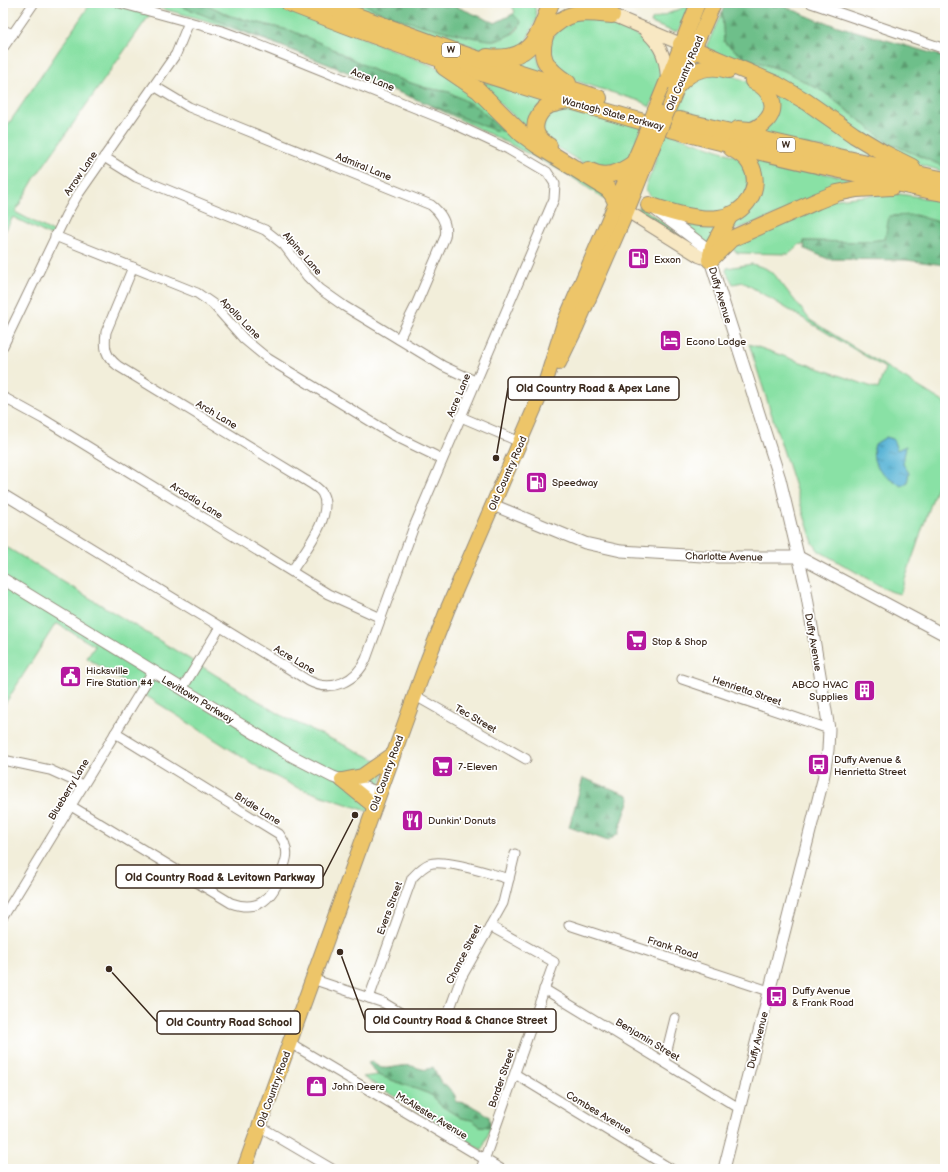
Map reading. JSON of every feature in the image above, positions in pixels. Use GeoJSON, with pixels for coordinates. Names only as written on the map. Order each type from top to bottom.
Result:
{"type":"FeatureCollection","features":[{"type":"Feature","properties":{"kind":"highway","name":"Wantagh State Parkway"},"geometry":{"type":"LineString","coordinates":[[289,3],[408,47],[575,97],[724,144],[916,186],[945,194]]}},
{"type":"Feature","properties":{"kind":"highway","name":"Wantagh State Parkway"},"geometry":{"type":"LineString","coordinates":[[321,3],[468,56],[575,97],[940,179]]}},
{"type":"Feature","properties":{"kind":"highway"},"geometry":{"type":"LineString","coordinates":[[539,3],[544,28]]}},
{"type":"Feature","properties":{"kind":"highway"},"geometry":{"type":"LineString","coordinates":[[551,3],[544,28],[542,47],[545,62],[575,97],[549,106],[539,115],[535,127],[537,136],[596,174],[614,174],[634,163]]}},
{"type":"Feature","properties":{"kind":"highway"},"geometry":{"type":"LineString","coordinates":[[468,56],[498,58],[516,55],[536,40],[558,3]]}},
{"type":"Feature","properties":{"kind":"highway"},"geometry":{"type":"LineString","coordinates":[[544,28],[578,12],[612,15]]}},
{"type":"Feature","properties":{"kind":"highway"},"geometry":{"type":"LineString","coordinates":[[408,47],[469,83],[522,134],[537,145],[602,185],[612,194],[622,207]]}},
{"type":"Feature","properties":{"kind":"highway"},"geometry":{"type":"LineString","coordinates":[[687,47],[776,84],[808,102],[854,135],[884,153],[940,179]]}},
{"type":"Feature","properties":{"kind":"highway"},"geometry":{"type":"LineString","coordinates":[[671,86],[693,72],[703,68],[716,67],[759,83],[766,88],[771,98],[772,109],[769,118],[759,127],[751,130],[686,122]]}},
{"type":"Feature","properties":{"kind":"highway"},"geometry":{"type":"LineString","coordinates":[[649,205],[672,212],[719,218],[730,215],[746,204],[753,192],[755,180],[749,162],[741,154],[724,144]]}},
{"type":"Feature","properties":{"kind":"highway"},"geometry":{"type":"LineString","coordinates":[[710,260],[731,239],[749,229],[836,193],[858,189],[916,186]]}},
{"type":"Feature","properties":{"kind":"highway"},"geometry":{"type":"LineString","coordinates":[[710,260],[713,246],[730,215]]}},
{"type":"Feature","properties":{"kind":"main road"},"geometry":{"type":"LineString","coordinates":[[584,3],[687,47]]}},
{"type":"Feature","properties":{"kind":"main road","name":"Old Country Road"},"geometry":{"type":"LineString","coordinates":[[622,207],[634,193],[648,144],[687,47],[698,3]]}},
{"type":"Feature","properties":{"kind":"main road","name":"Old Country Road"},"geometry":{"type":"LineString","coordinates":[[687,47],[714,3]]}},
{"type":"Feature","properties":{"kind":"main road"},"geometry":{"type":"LineString","coordinates":[[640,28],[653,39],[664,53],[671,86]]}},
{"type":"Feature","properties":{"kind":"main road","name":"Old Country Road"},"geometry":{"type":"LineString","coordinates":[[244,1169],[392,755],[448,608],[545,384],[564,323],[622,207],[634,163],[648,144]]}},
{"type":"Feature","properties":{"kind":"main road","name":"Duffy Avenue"},"geometry":{"type":"LineString","coordinates":[[634,193],[649,205]]}},
{"type":"Feature","properties":{"kind":"main road","name":"Duffy Avenue"},"geometry":{"type":"LineString","coordinates":[[622,207],[699,256],[710,260]]}},
{"type":"Feature","properties":{"kind":"main road"},"geometry":{"type":"LineString","coordinates":[[342,780],[362,776],[392,755]]}},
{"type":"Feature","properties":{"kind":"main road"},"geometry":{"type":"LineString","coordinates":[[342,780],[374,806]]}},
{"type":"Feature","properties":{"kind":"street"},"geometry":{"type":"LineString","coordinates":[[3,48],[34,3]]}},
{"type":"Feature","properties":{"kind":"street","name":"Acre Lane"},"geometry":{"type":"LineString","coordinates":[[3,494],[309,681],[330,686],[350,680],[363,667],[413,529],[554,199],[555,184],[542,169],[508,149],[450,122],[249,40],[222,31],[120,3]]}},
{"type":"Feature","properties":{"kind":"street"},"geometry":{"type":"LineString","coordinates":[[812,3],[945,49]]}},
{"type":"Feature","properties":{"kind":"street","name":"Arrow Lane"},"geometry":{"type":"LineString","coordinates":[[3,346],[55,236],[77,196],[176,54],[189,22]]}},
{"type":"Feature","properties":{"kind":"street"},"geometry":{"type":"LineString","coordinates":[[3,30],[12,34]]}},
{"type":"Feature","properties":{"kind":"street","name":"Admiral Lane"},"geometry":{"type":"LineString","coordinates":[[154,86],[189,107],[431,205],[436,210],[446,225],[445,237],[416,305],[398,339]]}},
{"type":"Feature","properties":{"kind":"street","name":"Alpine Lane"},"geometry":{"type":"LineString","coordinates":[[104,157],[136,177],[265,230],[284,246],[307,276],[320,289],[443,366],[475,381]]}},
{"type":"Feature","properties":{"kind":"street","name":"Duffy Avenue"},"geometry":{"type":"LineString","coordinates":[[649,205],[704,247],[710,260],[780,479],[799,557],[829,729],[828,750],[823,780],[724,1169]]}},
{"type":"Feature","properties":{"kind":"street","name":"Apollo Lane"},"geometry":{"type":"LineString","coordinates":[[55,236],[133,267],[206,299],[224,314],[244,339],[267,358],[393,435],[442,460]]}},
{"type":"Feature","properties":{"kind":"street","name":"Arch Lane"},"geometry":{"type":"LineString","coordinates":[[133,267],[106,332],[104,343],[106,354],[118,366],[304,480],[322,493],[326,503],[322,521],[292,571]]}},
{"type":"Feature","properties":{"kind":"street","name":"Arcadia Lane"},"geometry":{"type":"LineString","coordinates":[[3,397],[43,419],[328,594],[381,618]]}},
{"type":"Feature","properties":{"kind":"street"},"geometry":{"type":"LineString","coordinates":[[461,417],[520,442]]}},
{"type":"Feature","properties":{"kind":"street","name":"Charlotte Avenue"},"geometry":{"type":"LineString","coordinates":[[493,505],[585,543],[621,551],[719,557],[799,557],[945,635]]}},
{"type":"Feature","properties":{"kind":"street","name":"Levittown Parkway"},"geometry":{"type":"LineString","coordinates":[[3,579],[292,756],[342,780],[379,793]]}},
{"type":"Feature","properties":{"kind":"street"},"geometry":{"type":"LineString","coordinates":[[182,689],[220,627]]}},
{"type":"Feature","properties":{"kind":"street","name":"Blueberry Lane"},"geometry":{"type":"LineString","coordinates":[[3,917],[153,671]]}},
{"type":"Feature","properties":{"kind":"street","name":"Henrietta Street"},"geometry":{"type":"LineString","coordinates":[[682,679],[829,729]]}},
{"type":"Feature","properties":{"kind":"street","name":"Tec Street"},"geometry":{"type":"LineString","coordinates":[[414,696],[526,759]]}},
{"type":"Feature","properties":{"kind":"street","name":"Bridle Lane"},"geometry":{"type":"LineString","coordinates":[[71,806],[231,903],[241,906],[251,906],[264,901],[273,893],[278,883],[287,854],[285,844],[278,834],[115,733]]}},
{"type":"Feature","properties":{"kind":"street"},"geometry":{"type":"LineString","coordinates":[[3,760],[50,770],[83,785]]}},
{"type":"Feature","properties":{"kind":"street","name":"Chance Street"},"geometry":{"type":"LineString","coordinates":[[312,979],[384,1003],[419,1024],[428,1025],[439,1021],[448,1014],[461,978],[503,903],[515,854]]}},
{"type":"Feature","properties":{"kind":"street","name":"Evers Street"},"geometry":{"type":"LineString","coordinates":[[369,998],[412,878],[421,868],[430,864],[442,862],[509,879]]}},
{"type":"Feature","properties":{"kind":"street","name":"Frank Road"},"geometry":{"type":"LineString","coordinates":[[569,925],[769,991]]}},
{"type":"Feature","properties":{"kind":"street","name":"Border Street"},"geometry":{"type":"LineString","coordinates":[[481,1169],[554,962],[490,926]]}},
{"type":"Feature","properties":{"kind":"street","name":"Benjamin Street"},"geometry":{"type":"LineString","coordinates":[[544,989],[739,1108]]}},
{"type":"Feature","properties":{"kind":"street"},"geometry":{"type":"LineString","coordinates":[[664,1062],[675,1018]]}},
{"type":"Feature","properties":{"kind":"street","name":"McAlester Avenue"},"geometry":{"type":"LineString","coordinates":[[290,1043],[501,1169]]}},
{"type":"Feature","properties":{"kind":"street","name":"Combes Avenue"},"geometry":{"type":"LineString","coordinates":[[515,1074],[671,1169]]}},
{"type":"Feature","properties":{"kind":"street"},"geometry":{"type":"LineString","coordinates":[[259,1126],[332,1169]]}},
{"type":"Feature","properties":{"kind":"green space"},"geometry":{"type":"Polygon","coordinates":[[[91,3],[115,3],[151,13],[34,179],[15,212],[55,233],[53,237],[13,217],[3,235],[3,132],[91,3]]]}},
{"type":"Feature","properties":{"kind":"green space"},"geometry":{"type":"Polygon","coordinates":[[[140,3],[173,3],[347,71],[243,32],[140,3]]]}},
{"type":"Feature","properties":{"kind":"green space"},"geometry":{"type":"Polygon","coordinates":[[[173,3],[204,3],[230,16],[292,31],[327,46],[375,71],[426,88],[449,92],[478,108],[503,131],[494,130],[173,3]]]}},
{"type":"Feature","properties":{"kind":"green space"},"geometry":{"type":"Polygon","coordinates":[[[204,3],[277,3],[436,67],[450,74],[607,192],[609,202],[558,169],[423,102],[494,130],[502,131],[478,108],[449,92],[426,88],[375,71],[327,46],[292,31],[230,16],[204,3]]]}},
{"type":"Feature","properties":{"kind":"green space"},"geometry":{"type":"Polygon","coordinates":[[[342,3],[362,3],[392,17],[460,34],[496,41],[514,33],[519,28],[521,22],[513,14],[515,12],[511,3],[534,3],[537,18],[524,46],[495,54],[342,3]]]}},
{"type":"Feature","properties":{"kind":"green space"},"geometry":{"type":"Polygon","coordinates":[[[362,3],[448,3],[495,23],[513,14],[521,22],[517,29],[508,36],[497,40],[490,40],[446,32],[401,20],[362,3]]]}},
{"type":"Feature","properties":{"kind":"green space"},"geometry":{"type":"Polygon","coordinates":[[[725,3],[777,3],[817,20],[945,57],[945,167],[887,142],[824,92],[785,71],[745,58],[724,42],[722,12],[725,3]]]}},
{"type":"Feature","properties":{"kind":"green space"},"geometry":{"type":"Polygon","coordinates":[[[690,5],[679,30],[674,32],[651,23],[652,20],[690,5]]]}},
{"type":"Feature","properties":{"kind":"green space"},"geometry":{"type":"Polygon","coordinates":[[[722,12],[724,42],[745,58],[785,71],[824,92],[887,142],[945,167],[945,172],[921,165],[888,151],[706,47],[722,12]]]}},
{"type":"Feature","properties":{"kind":"green space"},"geometry":{"type":"Polygon","coordinates":[[[591,16],[627,30],[638,36],[656,53],[660,64],[661,78],[650,107],[640,101],[572,80],[554,64],[549,53],[550,41],[553,36],[566,21],[591,16]]]}},
{"type":"Feature","properties":{"kind":"green space"},"geometry":{"type":"Polygon","coordinates":[[[534,48],[543,73],[524,70],[512,60],[534,48]]]}},
{"type":"Feature","properties":{"kind":"green space"},"geometry":{"type":"Polygon","coordinates":[[[721,71],[756,85],[765,93],[765,116],[742,127],[710,119],[673,114],[681,94],[689,84],[721,71]]]}},
{"type":"Feature","properties":{"kind":"green space"},"geometry":{"type":"Polygon","coordinates":[[[479,80],[555,101],[533,134],[478,83],[479,80]]]}},
{"type":"Feature","properties":{"kind":"green space"},"geometry":{"type":"Polygon","coordinates":[[[773,90],[886,160],[762,137],[773,90]]]}},
{"type":"Feature","properties":{"kind":"green space"},"geometry":{"type":"Polygon","coordinates":[[[568,109],[582,114],[643,125],[631,155],[618,169],[586,165],[548,142],[541,134],[546,112],[568,109]]]}},
{"type":"Feature","properties":{"kind":"green space"},"geometry":{"type":"Polygon","coordinates":[[[666,132],[738,157],[750,174],[746,199],[725,214],[677,211],[651,197],[646,190],[646,185],[653,169],[657,152],[666,132]]]}},
{"type":"Feature","properties":{"kind":"green space"},"geometry":{"type":"Polygon","coordinates":[[[755,159],[871,183],[725,233],[742,215],[755,159]]]}},
{"type":"Feature","properties":{"kind":"green space"},"geometry":{"type":"Polygon","coordinates":[[[893,193],[945,201],[945,224],[915,215],[886,239],[863,242],[804,241],[804,245],[800,244],[789,254],[738,253],[733,250],[732,245],[828,200],[893,193]]]}},
{"type":"Feature","properties":{"kind":"green space"},"geometry":{"type":"Polygon","coordinates":[[[639,207],[704,251],[701,254],[639,210],[639,207]]]}},
{"type":"Feature","properties":{"kind":"green space"},"geometry":{"type":"Polygon","coordinates":[[[915,215],[945,224],[945,265],[906,260],[828,259],[805,249],[804,241],[863,242],[885,239],[889,216],[915,215]]]}},
{"type":"Feature","properties":{"kind":"green space"},"geometry":{"type":"Polygon","coordinates":[[[677,219],[719,224],[709,245],[677,219]]]}},
{"type":"Feature","properties":{"kind":"green space"},"geometry":{"type":"Polygon","coordinates":[[[752,264],[765,268],[774,274],[810,320],[945,403],[945,463],[900,594],[889,591],[819,551],[813,543],[749,344],[878,389],[885,368],[743,282],[733,284],[726,271],[727,268],[752,264]]]}},
{"type":"Feature","properties":{"kind":"green space"},"geometry":{"type":"Polygon","coordinates":[[[3,545],[286,718],[387,765],[370,812],[296,787],[261,769],[87,658],[95,646],[56,623],[3,707],[3,545]]]}},
{"type":"Feature","properties":{"kind":"green space"},"geometry":{"type":"Polygon","coordinates":[[[583,778],[628,795],[630,799],[618,834],[608,841],[569,827],[583,778]]]}},
{"type":"Feature","properties":{"kind":"green space"},"geometry":{"type":"Polygon","coordinates":[[[372,1062],[383,1068],[412,1066],[425,1069],[433,1067],[441,1082],[455,1095],[456,1102],[469,1104],[489,1116],[491,1127],[480,1126],[472,1120],[461,1118],[440,1105],[433,1096],[378,1075],[368,1063],[372,1062]]]}},
{"type":"Feature","properties":{"kind":"green space"},"geometry":{"type":"Polygon","coordinates":[[[378,1075],[433,1096],[440,1105],[461,1118],[472,1120],[480,1126],[491,1127],[482,1150],[363,1077],[378,1075]]]}},
{"type":"Feature","properties":{"kind":"water"},"geometry":{"type":"Polygon","coordinates":[[[886,437],[893,439],[897,450],[906,446],[903,464],[909,473],[907,483],[901,486],[879,469],[874,459],[873,452],[875,444],[886,437]]]}},
{"type":"Feature","properties":{"kind":"place","name":"Exxon"},"geometry":{"type":"Point","coordinates":[639,259]}},
{"type":"Feature","properties":{"kind":"place","name":"Econo Lodge"},"geometry":{"type":"Point","coordinates":[670,341]}},
{"type":"Feature","properties":{"kind":"place","name":"Old Country Road & Apex Lane"},"geometry":{"type":"Point","coordinates":[496,458]}},
{"type":"Feature","properties":{"kind":"place","name":"Speedway"},"geometry":{"type":"Point","coordinates":[536,482]}},
{"type":"Feature","properties":{"kind":"place","name":"Stop & Shop"},"geometry":{"type":"Point","coordinates":[636,641]}},
{"type":"Feature","properties":{"kind":"place","name":"Hicksville Fire Station #4"},"geometry":{"type":"Point","coordinates":[71,676]}},
{"type":"Feature","properties":{"kind":"place","name":"ABCO HVAC Supplies"},"geometry":{"type":"Point","coordinates":[864,690]}},
{"type":"Feature","properties":{"kind":"place","name":"Duffy Avenue & Henrietta Street"},"geometry":{"type":"Point","coordinates":[819,765]}},
{"type":"Feature","properties":{"kind":"place","name":"7-Eleven"},"geometry":{"type":"Point","coordinates":[442,766]}},
{"type":"Feature","properties":{"kind":"place","name":"Old Country Road & Levitown Parkway"},"geometry":{"type":"Point","coordinates":[355,815]}},
{"type":"Feature","properties":{"kind":"place","name":"Dunkin' Donuts"},"geometry":{"type":"Point","coordinates":[413,820]}},
{"type":"Feature","properties":{"kind":"place","name":"Old Country Road & Chance Street"},"geometry":{"type":"Point","coordinates":[340,952]}},
{"type":"Feature","properties":{"kind":"place","name":"Old Country Road School"},"geometry":{"type":"Point","coordinates":[109,969]}},
{"type":"Feature","properties":{"kind":"place","name":"Duffy Avenue & Frank Road"},"geometry":{"type":"Point","coordinates":[776,996]}},
{"type":"Feature","properties":{"kind":"place","name":"John Deere"},"geometry":{"type":"Point","coordinates":[316,1086]}}]}
